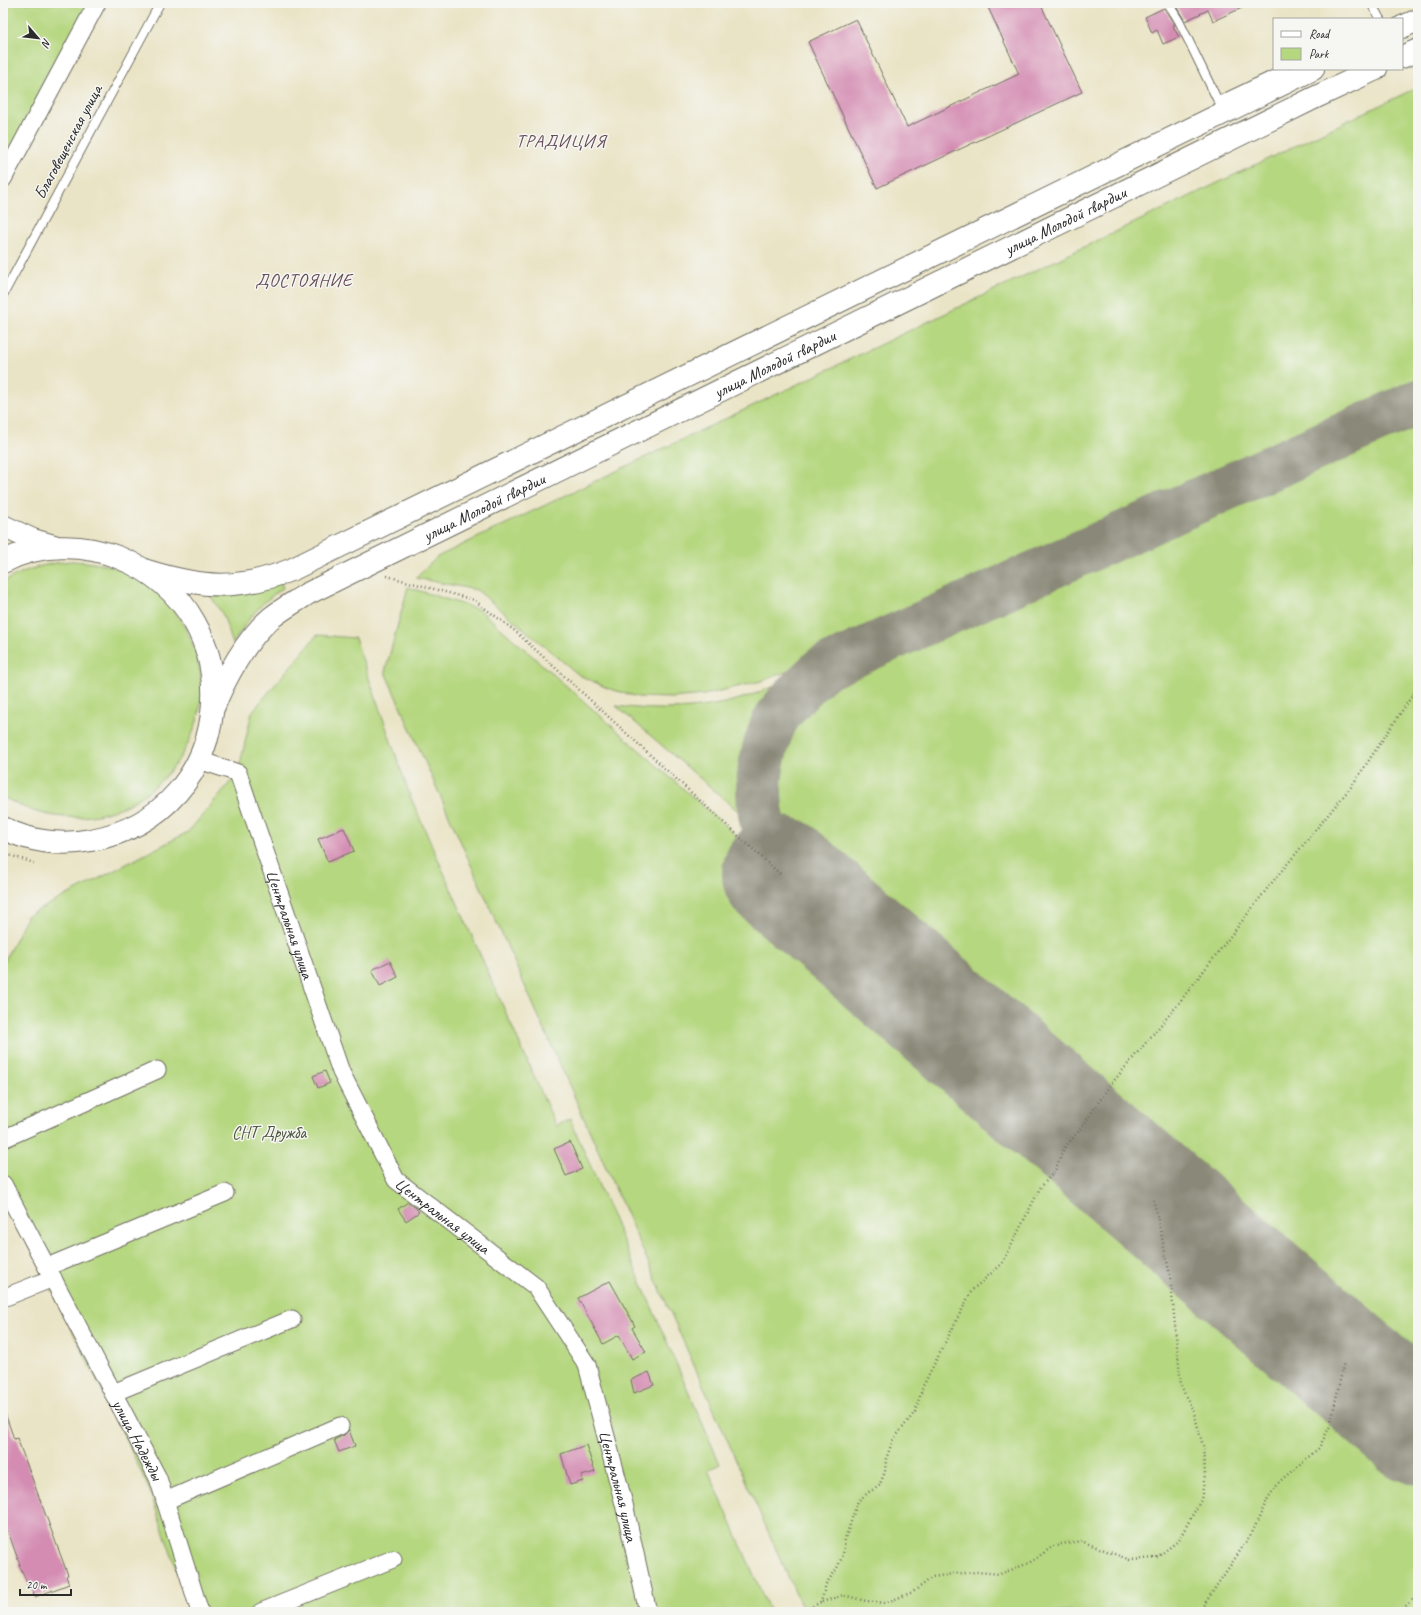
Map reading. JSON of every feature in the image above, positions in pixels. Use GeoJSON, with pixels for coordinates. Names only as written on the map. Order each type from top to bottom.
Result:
{"type":"FeatureCollection","features":[{"type":"Feature","properties":{"kind":"main road"},"geometry":{"type":"LineString","coordinates":[[1403,27],[1418,20]]}},
{"type":"Feature","properties":{"kind":"main road"},"geometry":{"type":"LineString","coordinates":[[1403,57],[1418,50]]}},
{"type":"Feature","properties":{"kind":"main road","name":"улица Молодой гвардии"},"geometry":{"type":"LineString","coordinates":[[147,571],[174,580],[217,585],[245,584],[260,581],[293,569],[1221,107],[1311,70]]}},
{"type":"Feature","properties":{"kind":"main road","name":"улица Молодой гвардии"},"geometry":{"type":"LineString","coordinates":[[214,706],[226,678],[257,632],[274,615],[307,594],[1307,101],[1374,70]]}},
{"type":"Feature","properties":{"kind":"main road"},"geometry":{"type":"LineString","coordinates":[[3,526],[33,540],[59,547],[84,548],[114,555],[147,571],[176,595],[197,626],[204,642],[210,660],[213,678],[214,706],[211,725],[199,760],[190,776],[166,804],[151,816],[119,833],[89,841],[64,843],[28,838],[5,830]]}},
{"type":"Feature","properties":{"kind":"main road"},"geometry":{"type":"LineString","coordinates":[[3,562],[23,554],[59,547]]}},
{"type":"Feature","properties":{"kind":"street"},"geometry":{"type":"LineString","coordinates":[[3,179],[97,3]]}},
{"type":"Feature","properties":{"kind":"street","name":"Центральная улица"},"geometry":{"type":"LineString","coordinates":[[199,760],[238,773],[341,1072],[396,1180],[536,1287],[587,1365],[624,1504],[648,1612]]}},
{"type":"Feature","properties":{"kind":"street"},"geometry":{"type":"LineString","coordinates":[[3,1139],[157,1070]]}},
{"type":"Feature","properties":{"kind":"street","name":"улица Надежды"},"geometry":{"type":"LineString","coordinates":[[3,1184],[158,1478],[200,1612]]}},
{"type":"Feature","properties":{"kind":"street"},"geometry":{"type":"LineString","coordinates":[[3,1298],[50,1272],[225,1193]]}},
{"type":"Feature","properties":{"kind":"street"},"geometry":{"type":"LineString","coordinates":[[113,1393],[292,1319]]}},
{"type":"Feature","properties":{"kind":"street"},"geometry":{"type":"LineString","coordinates":[[165,1501],[340,1426]]}},
{"type":"Feature","properties":{"kind":"street"},"geometry":{"type":"LineString","coordinates":[[261,1612],[394,1559]]}},
{"type":"Feature","properties":{"kind":"lane","name":"Благовещенская улица"},"geometry":{"type":"LineString","coordinates":[[3,294],[160,3]]}},
{"type":"Feature","properties":{"kind":"lane"},"geometry":{"type":"LineString","coordinates":[[1168,3],[1179,21],[1221,107],[1283,70]]}},
{"type":"Feature","properties":{"kind":"lane"},"geometry":{"type":"LineString","coordinates":[[1371,3],[1379,18]]}},
{"type":"Feature","properties":{"kind":"path"},"geometry":{"type":"LineString","coordinates":[[386,576],[474,600],[509,626],[780,874]]}},
{"type":"Feature","properties":{"kind":"path"},"geometry":{"type":"LineString","coordinates":[[821,1602],[826,1584],[836,1570],[843,1555],[845,1539],[858,1502],[869,1492],[879,1486],[885,1472],[886,1459],[893,1440],[915,1412],[923,1386],[972,1290],[1002,1264],[1040,1188],[1054,1171],[1064,1148],[1078,1132],[1112,1083],[1176,1008],[1270,885],[1351,787],[1418,687]]}},
{"type":"Feature","properties":{"kind":"path"},"geometry":{"type":"LineString","coordinates":[[3,853],[34,863]]}},
{"type":"Feature","properties":{"kind":"path"},"geometry":{"type":"LineString","coordinates":[[802,1612],[821,1602],[843,1595],[866,1601],[885,1603],[913,1592],[933,1577],[977,1572],[1000,1574],[1029,1563],[1054,1545],[1081,1541],[1130,1560],[1156,1558],[1178,1541],[1201,1500],[1204,1475],[1203,1446],[1194,1414],[1181,1386],[1170,1276],[1153,1197]]}},
{"type":"Feature","properties":{"kind":"path"},"geometry":{"type":"LineString","coordinates":[[1199,1612],[1252,1533],[1268,1498],[1280,1481],[1319,1448],[1330,1426],[1344,1362]]}},
{"type":"Feature","properties":{"kind":"path"},"geometry":{"type":"LineString","coordinates":[[1402,1612],[1418,1596]]}},
{"type":"Feature","properties":{"kind":"green space"},"geometry":{"type":"Polygon","coordinates":[[[3,3],[99,3],[3,182],[3,3]]]}},
{"type":"Feature","properties":{"kind":"green space"},"geometry":{"type":"Polygon","coordinates":[[[1418,87],[1418,379],[823,658],[761,681],[704,695],[671,698],[638,697],[607,688],[579,675],[477,590],[416,578],[437,557],[1418,87]]]}},
{"type":"Feature","properties":{"kind":"green space"},"geometry":{"type":"Polygon","coordinates":[[[1418,418],[1418,1403],[808,873],[786,850],[772,829],[765,806],[764,788],[770,751],[776,734],[785,717],[796,703],[816,686],[1418,418]]]}},
{"type":"Feature","properties":{"kind":"green space"},"geometry":{"type":"Polygon","coordinates":[[[72,561],[110,566],[122,570],[142,581],[160,595],[175,613],[187,632],[196,653],[201,675],[201,698],[197,721],[188,744],[175,765],[158,783],[139,798],[118,809],[95,815],[71,817],[45,814],[34,811],[3,797],[3,582],[36,567],[72,561]]]}},
{"type":"Feature","properties":{"kind":"green space"},"geometry":{"type":"Polygon","coordinates":[[[280,581],[283,588],[261,606],[243,628],[233,644],[223,615],[205,587],[280,581]]]}},
{"type":"Feature","properties":{"kind":"green space"},"geometry":{"type":"Polygon","coordinates":[[[408,587],[480,610],[1418,1435],[1418,1612],[804,1612],[385,672],[408,587]]]}},
{"type":"Feature","properties":{"kind":"green space","name":"СНТ Дружба"},"geometry":{"type":"Polygon","coordinates":[[[317,635],[355,638],[410,796],[556,1126],[570,1119],[720,1464],[708,1470],[770,1612],[191,1612],[149,1489],[117,1420],[3,1192],[3,964],[27,916],[188,832],[238,773],[252,712],[317,635]]]}},
{"type":"Feature","properties":{"kind":"green space"},"geometry":{"type":"Polygon","coordinates":[[[794,678],[768,709],[753,744],[747,763],[745,782],[752,823],[616,706],[648,709],[681,709],[714,705],[752,695],[794,678]]]}},
{"type":"Feature","properties":{"kind":"building"},"geometry":{"type":"Polygon","coordinates":[[[986,3],[1040,3],[1082,92],[877,188],[808,42],[856,19],[907,127],[1019,74],[986,3]]]}},
{"type":"Feature","properties":{"kind":"building"},"geometry":{"type":"Polygon","coordinates":[[[1174,3],[1253,3],[1213,21],[1208,10],[1185,21],[1174,3]]]}},
{"type":"Feature","properties":{"kind":"building"},"geometry":{"type":"Polygon","coordinates":[[[1164,8],[1175,25],[1173,26],[1179,37],[1163,44],[1157,30],[1152,33],[1145,17],[1164,8]]]}},
{"type":"Feature","properties":{"kind":"building"},"geometry":{"type":"Polygon","coordinates":[[[344,828],[354,851],[328,862],[318,839],[344,828]]]}},
{"type":"Feature","properties":{"kind":"building"},"geometry":{"type":"Polygon","coordinates":[[[390,961],[398,977],[380,986],[372,970],[390,961]]]}},
{"type":"Feature","properties":{"kind":"building"},"geometry":{"type":"Polygon","coordinates":[[[325,1071],[330,1083],[318,1088],[313,1076],[325,1071]]]}},
{"type":"Feature","properties":{"kind":"building"},"geometry":{"type":"Polygon","coordinates":[[[570,1142],[582,1169],[566,1176],[554,1149],[570,1142]]]}},
{"type":"Feature","properties":{"kind":"building"},"geometry":{"type":"Polygon","coordinates":[[[408,1202],[419,1212],[406,1221],[398,1209],[408,1202]]]}},
{"type":"Feature","properties":{"kind":"building"},"geometry":{"type":"Polygon","coordinates":[[[610,1281],[635,1326],[632,1328],[646,1352],[632,1359],[619,1335],[603,1344],[578,1298],[610,1281]]]}},
{"type":"Feature","properties":{"kind":"building"},"geometry":{"type":"Polygon","coordinates":[[[649,1372],[654,1385],[634,1393],[631,1380],[649,1372]]]}},
{"type":"Feature","properties":{"kind":"building"},"geometry":{"type":"Polygon","coordinates":[[[5,1413],[14,1439],[17,1438],[68,1575],[66,1576],[69,1584],[35,1597],[31,1586],[29,1587],[19,1565],[7,1529],[3,1530],[3,1414],[5,1413]]]}},
{"type":"Feature","properties":{"kind":"building"},"geometry":{"type":"Polygon","coordinates":[[[349,1430],[355,1446],[339,1452],[334,1440],[344,1435],[349,1430]]]}},
{"type":"Feature","properties":{"kind":"building"},"geometry":{"type":"Polygon","coordinates":[[[586,1445],[595,1472],[581,1476],[583,1481],[570,1485],[561,1454],[586,1445]]]}},
{"type":"Feature","properties":{"kind":"taxiway"},"geometry":{"type":"LineString","coordinates":[[780,874],[764,829],[759,800],[759,785],[764,753],[771,729],[783,709],[793,697],[822,669],[1418,402]]}},
{"type":"Feature","properties":{"kind":"runway"},"geometry":{"type":"LineString","coordinates":[[780,874],[1418,1426]]}},
{"type":"Feature","properties":{"kind":"district","name":"ТРАДИЦИЯ"},"geometry":{"type":"Point","coordinates":[561,141]}},
{"type":"Feature","properties":{"kind":"district","name":"ДОСТОЯНИЕ"},"geometry":{"type":"Point","coordinates":[304,280]}}]}
